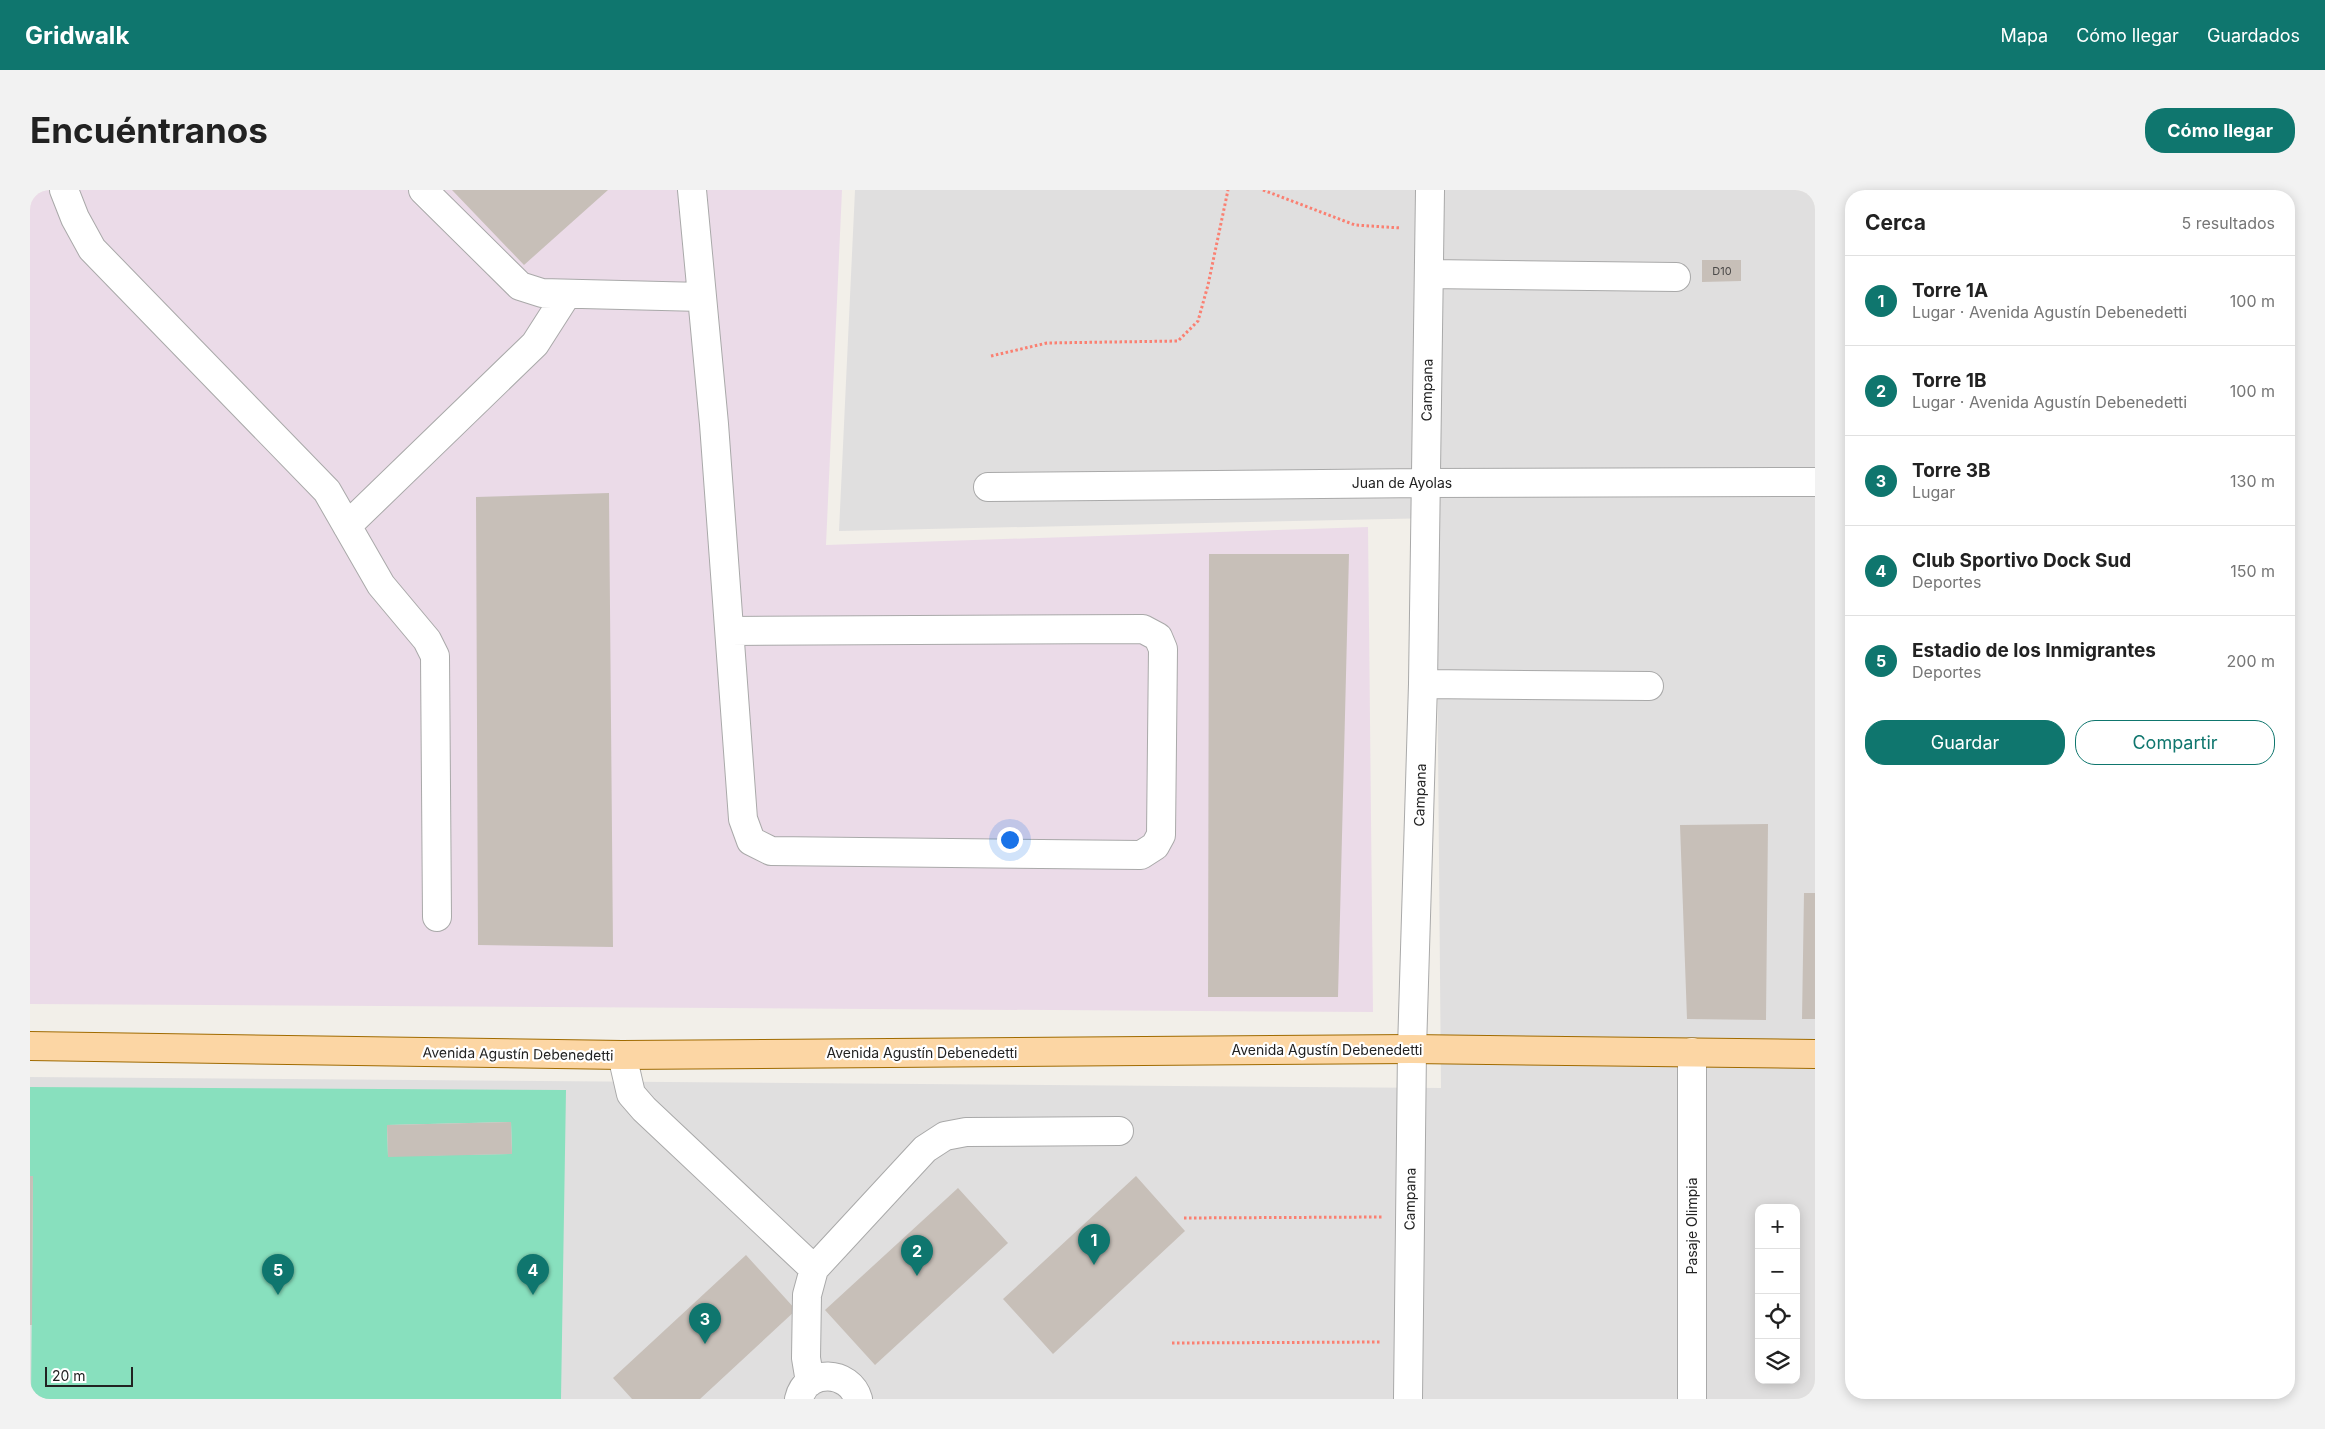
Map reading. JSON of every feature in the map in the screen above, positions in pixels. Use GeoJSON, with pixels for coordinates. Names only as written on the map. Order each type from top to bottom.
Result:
{"type":"FeatureCollection","features":[{"type":"Feature","properties":{"kind":"main road","name":"Avenida Agustín Debenedetti"},"geometry":{"type":"LineString","coordinates":[[30,1046],[622,1055],[1412,1049],[1815,1054]]}},
{"type":"Feature","properties":{"kind":"street"},"geometry":{"type":"LineString","coordinates":[[64,190],[75,218],[92,248],[327,491],[381,585],[427,640],[435,656],[436,917]]}},
{"type":"Feature","properties":{"kind":"street"},"geometry":{"type":"LineString","coordinates":[[423,190],[520,286],[542,293],[702,297]]}},
{"type":"Feature","properties":{"kind":"street"},"geometry":{"type":"LineString","coordinates":[[692,190],[714,424],[743,819],[750,840],[771,851],[1141,855],[1155,846],[1161,835],[1163,649],[1158,636],[1143,629],[730,631]]}},
{"type":"Feature","properties":{"kind":"street","name":"Campana"},"geometry":{"type":"LineString","coordinates":[[1408,1399],[1412,1049],[1423,684],[1430,190]]}},
{"type":"Feature","properties":{"kind":"street"},"geometry":{"type":"LineString","coordinates":[[1430,274],[1676,277]]}},
{"type":"Feature","properties":{"kind":"street"},"geometry":{"type":"LineString","coordinates":[[347,526],[535,344],[567,294]]}},
{"type":"Feature","properties":{"kind":"street","name":"Juan de Ayolas"},"geometry":{"type":"LineString","coordinates":[[988,487],[1815,482]]}},
{"type":"Feature","properties":{"kind":"street"},"geometry":{"type":"LineString","coordinates":[[1423,684],[1649,686]]}},
{"type":"Feature","properties":{"kind":"street","name":"Pasaje Olimpia"},"geometry":{"type":"LineString","coordinates":[[1692,1052],[1692,1399]]}},
{"type":"Feature","properties":{"kind":"street"},"geometry":{"type":"LineString","coordinates":[[622,1055],[632,1094],[644,1109],[814,1269]]}},
{"type":"Feature","properties":{"kind":"street"},"geometry":{"type":"LineString","coordinates":[[805,1390],[807,1295],[814,1269],[925,1149],[945,1136],[966,1132],[1119,1131]]}},
{"type":"Feature","properties":{"kind":"street"},"geometry":{"type":"LineString","coordinates":[[805,1390],[824,1376],[834,1376],[844,1380],[852,1387],[858,1399]]}},
{"type":"Feature","properties":{"kind":"path"},"geometry":{"type":"LineString","coordinates":[[990,356],[1047,343],[1159,342],[1178,340],[1198,321],[1208,285],[1228,190]]}},
{"type":"Feature","properties":{"kind":"path"},"geometry":{"type":"LineString","coordinates":[[1263,190],[1355,225],[1429,229]]}},
{"type":"Feature","properties":{"kind":"path"},"geometry":{"type":"LineString","coordinates":[[1184,1218],[1410,1217]]}},
{"type":"Feature","properties":{"kind":"path"},"geometry":{"type":"LineString","coordinates":[[1172,1343],[1408,1342]]}},
{"type":"Feature","properties":{"kind":"shaded area"},"geometry":{"type":"Polygon","coordinates":[[[30,190],[842,190],[826,545],[1368,527],[1373,1012],[30,1004],[30,190]]]}},
{"type":"Feature","properties":{"kind":"shaded area"},"geometry":{"type":"Polygon","coordinates":[[[855,190],[1815,190],[1815,1399],[30,1399],[30,1077],[1441,1088],[1436,518],[839,531],[855,190]]]}},
{"type":"Feature","properties":{"kind":"green space"},"geometry":{"type":"Polygon","coordinates":[[[30,1087],[566,1090],[561,1399],[31,1399],[33,1177],[30,1176],[30,1087]],[[511,1122],[387,1125],[388,1156],[512,1154],[511,1122]]]}},
{"type":"Feature","properties":{"kind":"building"},"geometry":{"type":"Polygon","coordinates":[[[452,190],[608,190],[524,265],[452,190]]]}},
{"type":"Feature","properties":{"kind":"building"},"geometry":{"type":"Polygon","coordinates":[[[1702,260],[1741,260],[1741,281],[1702,282],[1702,260]]]}},
{"type":"Feature","properties":{"kind":"building"},"geometry":{"type":"Polygon","coordinates":[[[609,493],[613,947],[478,945],[476,497],[609,493]]]}},
{"type":"Feature","properties":{"kind":"building"},"geometry":{"type":"Polygon","coordinates":[[[1209,554],[1349,554],[1338,997],[1208,997],[1209,554]]]}},
{"type":"Feature","properties":{"kind":"building"},"geometry":{"type":"Polygon","coordinates":[[[1768,824],[1766,1020],[1687,1019],[1680,825],[1768,824]]]}},
{"type":"Feature","properties":{"kind":"building"},"geometry":{"type":"Polygon","coordinates":[[[1804,893],[1815,893],[1815,1019],[1802,1019],[1804,893]]]}},
{"type":"Feature","properties":{"kind":"building"},"geometry":{"type":"Polygon","coordinates":[[[511,1122],[512,1154],[388,1157],[387,1125],[511,1122]]]}},
{"type":"Feature","properties":{"kind":"building"},"geometry":{"type":"Polygon","coordinates":[[[30,1176],[33,1176],[32,1325],[30,1325],[30,1176]]]}},
{"type":"Feature","properties":{"kind":"building"},"geometry":{"type":"Polygon","coordinates":[[[1136,1176],[1185,1231],[1053,1354],[1003,1299],[1136,1176]]]}},
{"type":"Feature","properties":{"kind":"building"},"geometry":{"type":"Polygon","coordinates":[[[958,1188],[1008,1243],[875,1365],[825,1310],[958,1188]]]}},
{"type":"Feature","properties":{"kind":"building"},"geometry":{"type":"Polygon","coordinates":[[[746,1255],[796,1310],[700,1399],[632,1399],[613,1378],[746,1255]]]}},
{"type":"Feature","properties":{"kind":"place","name":"Torre 1A"},"geometry":{"type":"Point","coordinates":[1094,1265]}},
{"type":"Feature","properties":{"kind":"place","name":"Torre 1B"},"geometry":{"type":"Point","coordinates":[917,1276]}},
{"type":"Feature","properties":{"kind":"place","name":"Estadio de los Inmigrantes"},"geometry":{"type":"Point","coordinates":[278,1295]}},
{"type":"Feature","properties":{"kind":"place","name":"Club Sportivo Dock Sud"},"geometry":{"type":"Point","coordinates":[533,1295]}},
{"type":"Feature","properties":{"kind":"place","name":"Torre 3B"},"geometry":{"type":"Point","coordinates":[705,1344]}}]}
